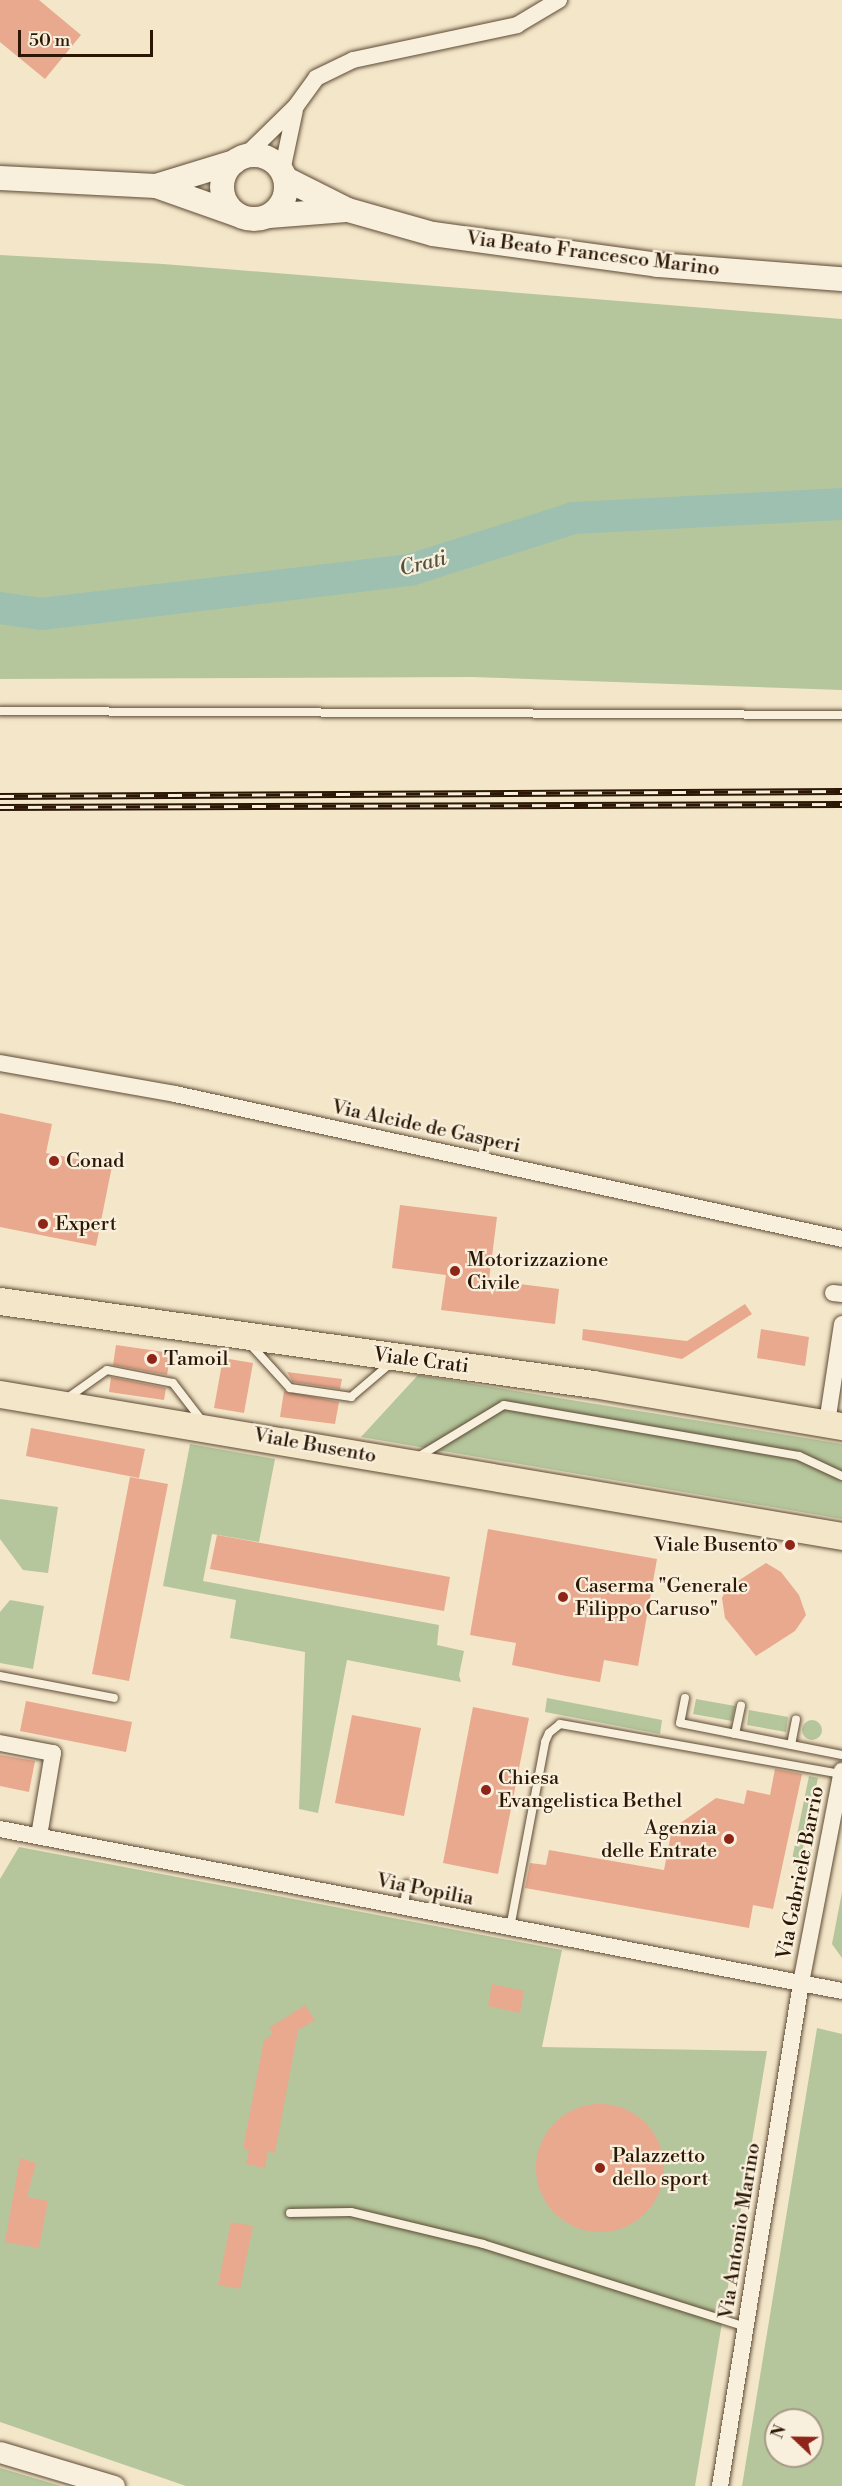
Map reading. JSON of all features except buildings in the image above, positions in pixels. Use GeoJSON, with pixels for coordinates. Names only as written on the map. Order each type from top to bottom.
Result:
{"type":"FeatureCollection","features":[{"type":"Feature","properties":{"kind":"main road"},"geometry":{"type":"LineString","coordinates":[[262,156],[284,175],[284,201],[257,217],[229,207],[222,189],[227,170],[239,159],[262,156]]}},
{"type":"Feature","properties":{"kind":"main road","name":"Via Beato Francesco Marino"},"geometry":{"type":"LineString","coordinates":[[156,186],[239,159]]}},
{"type":"Feature","properties":{"kind":"main road","name":"Via Beato Francesco Marino"},"geometry":{"type":"LineString","coordinates":[[284,175],[348,210],[433,234],[658,265],[842,279]]}},
{"type":"Feature","properties":{"kind":"main road","name":"Via Beato Francesco Marino"},"geometry":{"type":"LineString","coordinates":[[0,178],[156,186],[257,217],[348,210]]}},
{"type":"Feature","properties":{"kind":"main road","name":"Viale Crati"},"geometry":{"type":"LineString","coordinates":[[0,1301],[243,1337],[593,1384],[835,1425]]}},
{"type":"Feature","properties":{"kind":"main road","name":"Viale Busento"},"geometry":{"type":"LineString","coordinates":[[0,1394],[842,1536]]}},
{"type":"Feature","properties":{"kind":"street"},"geometry":{"type":"LineString","coordinates":[[239,159],[296,106],[316,78],[352,60],[517,25],[559,0]]}},
{"type":"Feature","properties":{"kind":"street"},"geometry":{"type":"LineString","coordinates":[[284,175],[296,106]]}},
{"type":"Feature","properties":{"kind":"street","name":"Via Alcide de Gasperi"},"geometry":{"type":"LineString","coordinates":[[0,1063],[175,1094],[842,1239]]}},
{"type":"Feature","properties":{"kind":"street"},"geometry":{"type":"LineString","coordinates":[[835,1425],[842,1324]]}},
{"type":"Feature","properties":{"kind":"street"},"geometry":{"type":"LineString","coordinates":[[0,1743],[53,1753],[39,1836]]}},
{"type":"Feature","properties":{"kind":"street","name":"Via Gabriele Barrio"},"geometry":{"type":"LineString","coordinates":[[801,1983],[842,1773]]}},
{"type":"Feature","properties":{"kind":"street","name":"Via Popilia"},"geometry":{"type":"LineString","coordinates":[[1,1831],[39,1836],[842,1991]]}},
{"type":"Feature","properties":{"kind":"street","name":"Via Antonio Marino"},"geometry":{"type":"LineString","coordinates":[[720,2486],[801,1983]]}},
{"type":"Feature","properties":{"kind":"street"},"geometry":{"type":"LineString","coordinates":[[0,2452],[80,2480],[114,2486]]}},
{"type":"Feature","properties":{"kind":"lane"},"geometry":{"type":"LineString","coordinates":[[0,711],[842,716]]}},
{"type":"Feature","properties":{"kind":"lane"},"geometry":{"type":"LineString","coordinates":[[243,1337],[290,1388],[340,1395],[351,1396],[397,1358]]}},
{"type":"Feature","properties":{"kind":"lane"},"geometry":{"type":"LineString","coordinates":[[58,1404],[107,1370],[174,1383],[208,1428]]}},
{"type":"Feature","properties":{"kind":"lane"},"geometry":{"type":"LineString","coordinates":[[410,1462],[504,1405],[798,1456],[842,1476]]}},
{"type":"Feature","properties":{"kind":"lane"},"geometry":{"type":"LineString","coordinates":[[0,1676],[114,1698]]}},
{"type":"Feature","properties":{"kind":"lane"},"geometry":{"type":"LineString","coordinates":[[685,1698],[680,1723],[842,1755]]}},
{"type":"Feature","properties":{"kind":"lane"},"geometry":{"type":"LineString","coordinates":[[735,1734],[741,1707]]}},
{"type":"Feature","properties":{"kind":"lane"},"geometry":{"type":"LineString","coordinates":[[790,1745],[796,1719]]}},
{"type":"Feature","properties":{"kind":"lane"},"geometry":{"type":"LineString","coordinates":[[509,1928],[549,1732],[567,1723],[620,1735],[842,1773]]}},
{"type":"Feature","properties":{"kind":"lane"},"geometry":{"type":"LineString","coordinates":[[404,1907],[407,1884]]}},
{"type":"Feature","properties":{"kind":"lane"},"geometry":{"type":"LineString","coordinates":[[290,2213],[351,2212],[483,2244],[746,2326]]}},
{"type":"Feature","properties":{"kind":"green space"},"geometry":{"type":"Polygon","coordinates":[[[0,255],[163,264],[842,319],[842,690],[472,677],[0,679],[0,255]]]}},
{"type":"Feature","properties":{"kind":"green space"},"geometry":{"type":"Polygon","coordinates":[[[418,1375],[842,1444],[842,1519],[361,1437],[418,1375]]]}},
{"type":"Feature","properties":{"kind":"green space"},"geometry":{"type":"Polygon","coordinates":[[[190,1444],[275,1459],[259,1542],[212,1534],[203,1581],[439,1625],[437,1645],[464,1651],[459,1675],[461,1682],[347,1660],[318,1813],[299,1809],[305,1652],[230,1638],[236,1600],[163,1586],[190,1444]]]}},
{"type":"Feature","properties":{"kind":"green space"},"geometry":{"type":"Polygon","coordinates":[[[0,1499],[58,1507],[48,1573],[23,1570],[0,1539],[0,1499]]]}},
{"type":"Feature","properties":{"kind":"green space"},"geometry":{"type":"Polygon","coordinates":[[[10,1600],[44,1606],[33,1669],[0,1663],[0,1612],[10,1600]]]}},
{"type":"Feature","properties":{"kind":"green space"},"geometry":{"type":"Polygon","coordinates":[[[547,1698],[662,1720],[660,1734],[545,1712],[547,1698]]]}},
{"type":"Feature","properties":{"kind":"green space"},"geometry":{"type":"Polygon","coordinates":[[[696,1699],[735,1706],[732,1721],[693,1714],[696,1699]]]}},
{"type":"Feature","properties":{"kind":"green space"},"geometry":{"type":"Polygon","coordinates":[[[749,1710],[788,1717],[786,1732],[747,1725],[749,1710]]]}},
{"type":"Feature","properties":{"kind":"green space"},"geometry":{"type":"Polygon","coordinates":[[[812,1720],[819,1723],[822,1730],[819,1737],[812,1740],[805,1737],[802,1730],[805,1723],[812,1720]]]}},
{"type":"Feature","properties":{"kind":"green space"},"geometry":{"type":"Polygon","coordinates":[[[809,1776],[818,1778],[799,1866],[791,1864],[809,1776]]]}},
{"type":"Feature","properties":{"kind":"green space"},"geometry":{"type":"Polygon","coordinates":[[[19,1847],[562,1950],[542,2047],[767,2051],[695,2486],[186,2486],[0,2422],[0,1879],[19,1847]]]}},
{"type":"Feature","properties":{"kind":"green space"},"geometry":{"type":"Polygon","coordinates":[[[842,1892],[842,1958],[832,1944],[842,1892]]]}},
{"type":"Feature","properties":{"kind":"green space"},"geometry":{"type":"Polygon","coordinates":[[[817,2028],[842,2034],[842,2486],[742,2486],[817,2028]]]}},
{"type":"Feature","properties":{"kind":"green space"},"geometry":{"type":"Polygon","coordinates":[[[0,2468],[61,2486],[0,2486],[0,2468]]]}},
{"type":"Feature","properties":{"kind":"waterway","name":"Crati"},"geometry":{"type":"LineString","coordinates":[[0,608],[41,614],[410,570],[574,518],[842,504]]}},
{"type":"Feature","properties":{"kind":"railway"},"geometry":{"type":"LineString","coordinates":[[0,796],[842,791]]}},
{"type":"Feature","properties":{"kind":"railway"},"geometry":{"type":"LineString","coordinates":[[0,807],[842,804]]}},
{"type":"Feature","properties":{"kind":"place","name":"Conad"},"geometry":{"type":"Point","coordinates":[54,1161]}},
{"type":"Feature","properties":{"kind":"place","name":"Expert"},"geometry":{"type":"Point","coordinates":[43,1224]}},
{"type":"Feature","properties":{"kind":"place","name":"Motorizzazione Civile"},"geometry":{"type":"Point","coordinates":[455,1271]}},
{"type":"Feature","properties":{"kind":"place","name":"Tamoil"},"geometry":{"type":"Point","coordinates":[152,1359]}},
{"type":"Feature","properties":{"kind":"place","name":"Viale Busento"},"geometry":{"type":"Point","coordinates":[790,1545]}},
{"type":"Feature","properties":{"kind":"place","name":"Caserma \"Generale Filippo Caruso\""},"geometry":{"type":"Point","coordinates":[563,1597]}},
{"type":"Feature","properties":{"kind":"place","name":"Chiesa Evangelistica Bethel"},"geometry":{"type":"Point","coordinates":[486,1790]}},
{"type":"Feature","properties":{"kind":"place","name":"Agenzia delle Entrate"},"geometry":{"type":"Point","coordinates":[729,1839]}},
{"type":"Feature","properties":{"kind":"place","name":"Palazzetto dello sport"},"geometry":{"type":"Point","coordinates":[600,2168]}}]}
